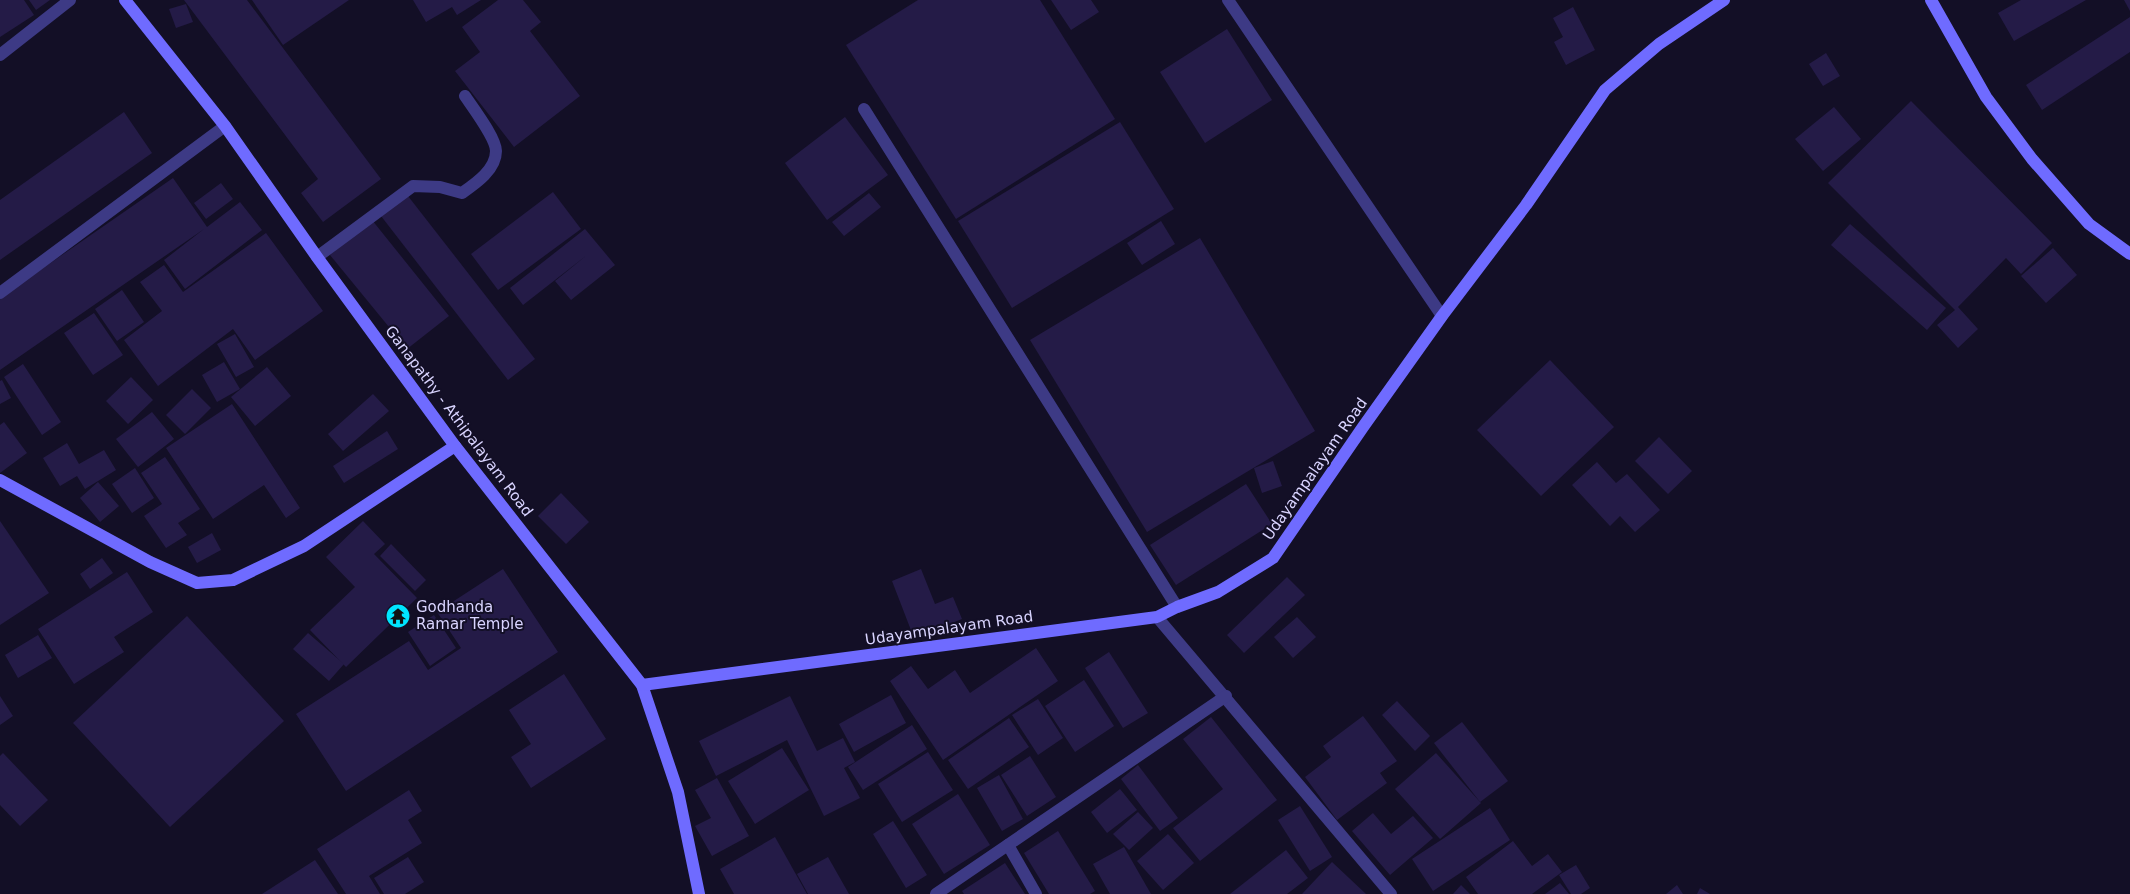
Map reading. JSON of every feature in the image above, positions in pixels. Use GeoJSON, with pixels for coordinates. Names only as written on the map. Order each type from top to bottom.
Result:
{"type":"FeatureCollection","features":[{"type":"Feature","properties":{"kind":"street"},"geometry":{"type":"LineString","coordinates":[[0,55],[70,0]]}},
{"type":"Feature","properties":{"kind":"street","name":"Ganapathy - Athipalayam Road"},"geometry":{"type":"LineString","coordinates":[[125,0],[225,126],[316,257],[455,446],[642,685],[678,792],[699,894]]}},
{"type":"Feature","properties":{"kind":"street"},"geometry":{"type":"LineString","coordinates":[[1228,0],[1442,316]]}},
{"type":"Feature","properties":{"kind":"street","name":"Udayampalayam Road"},"geometry":{"type":"LineString","coordinates":[[642,685],[1157,617],[1177,607],[1218,592],[1273,558],[1442,316],[1526,205],[1606,90],[1659,44],[1724,0]]}},
{"type":"Feature","properties":{"kind":"street"},"geometry":{"type":"LineString","coordinates":[[1931,0],[1986,97],[2032,159],[2089,224],[2130,254]]}},
{"type":"Feature","properties":{"kind":"street"},"geometry":{"type":"LineString","coordinates":[[316,257],[413,186],[440,187],[462,193],[476,184],[490,168],[496,151],[489,132],[465,96]]}},
{"type":"Feature","properties":{"kind":"street"},"geometry":{"type":"LineString","coordinates":[[864,109],[1177,607]]}},
{"type":"Feature","properties":{"kind":"street"},"geometry":{"type":"LineString","coordinates":[[0,293],[225,126]]}},
{"type":"Feature","properties":{"kind":"street"},"geometry":{"type":"LineString","coordinates":[[0,480],[150,562],[197,583],[233,580],[304,546],[455,446]]}},
{"type":"Feature","properties":{"kind":"street"},"geometry":{"type":"LineString","coordinates":[[1157,617],[1226,696],[1391,894]]}},
{"type":"Feature","properties":{"kind":"street"},"geometry":{"type":"LineString","coordinates":[[936,894],[1226,696]]}},
{"type":"Feature","properties":{"kind":"street"},"geometry":{"type":"LineString","coordinates":[[1008,845],[1036,894]]}},
{"type":"Feature","properties":{"kind":"building"},"geometry":{"type":"Polygon","coordinates":[[[0,0],[24,0],[34,15],[0,37],[0,0]]]}},
{"type":"Feature","properties":{"kind":"building"},"geometry":{"type":"Polygon","coordinates":[[[29,0],[50,0],[36,10],[29,0]]]}},
{"type":"Feature","properties":{"kind":"building"},"geometry":{"type":"Polygon","coordinates":[[[184,0],[247,0],[381,179],[323,222],[301,193],[318,179],[184,0]]]}},
{"type":"Feature","properties":{"kind":"building"},"geometry":{"type":"Polygon","coordinates":[[[252,0],[349,0],[283,45],[252,0]]]}},
{"type":"Feature","properties":{"kind":"building"},"geometry":{"type":"Polygon","coordinates":[[[413,0],[481,0],[457,15],[452,7],[426,22],[413,0]]]}},
{"type":"Feature","properties":{"kind":"building"},"geometry":{"type":"Polygon","coordinates":[[[498,0],[523,0],[541,22],[530,31],[580,96],[514,147],[455,71],[480,52],[462,27],[498,0]]]}},
{"type":"Feature","properties":{"kind":"building"},"geometry":{"type":"Polygon","coordinates":[[[918,0],[1040,0],[1115,119],[956,219],[846,45],[918,0]]]}},
{"type":"Feature","properties":{"kind":"building"},"geometry":{"type":"Polygon","coordinates":[[[1051,0],[1091,0],[1099,12],[1071,30],[1051,0]]]}},
{"type":"Feature","properties":{"kind":"building"},"geometry":{"type":"Polygon","coordinates":[[[2021,0],[2086,0],[2014,41],[1998,13],[2021,0]]]}},
{"type":"Feature","properties":{"kind":"building"},"geometry":{"type":"Polygon","coordinates":[[[2124,0],[2130,0],[2130,11],[2124,0]]]}},
{"type":"Feature","properties":{"kind":"building"},"geometry":{"type":"Polygon","coordinates":[[[186,4],[193,22],[176,28],[169,9],[186,4]]]}},
{"type":"Feature","properties":{"kind":"building"},"geometry":{"type":"Polygon","coordinates":[[[1573,7],[1595,50],[1566,65],[1554,42],[1563,37],[1553,18],[1573,7]]]}},
{"type":"Feature","properties":{"kind":"building"},"geometry":{"type":"Polygon","coordinates":[[[2130,17],[2130,52],[2042,110],[2026,85],[2130,17]]]}},
{"type":"Feature","properties":{"kind":"building"},"geometry":{"type":"Polygon","coordinates":[[[1227,29],[1272,100],[1205,143],[1160,72],[1227,29]]]}},
{"type":"Feature","properties":{"kind":"building"},"geometry":{"type":"Polygon","coordinates":[[[1826,53],[1840,76],[1823,86],[1809,64],[1826,53]]]}},
{"type":"Feature","properties":{"kind":"building"},"geometry":{"type":"Polygon","coordinates":[[[1911,101],[2052,243],[2021,274],[2006,258],[1958,307],[1978,329],[1958,348],[1937,325],[1955,310],[1828,183],[1911,101]]]}},
{"type":"Feature","properties":{"kind":"building"},"geometry":{"type":"Polygon","coordinates":[[[1834,107],[1861,139],[1823,171],[1795,139],[1834,107]]]}},
{"type":"Feature","properties":{"kind":"building"},"geometry":{"type":"Polygon","coordinates":[[[124,112],[152,153],[0,260],[0,200],[124,112]]]}},
{"type":"Feature","properties":{"kind":"building"},"geometry":{"type":"Polygon","coordinates":[[[845,117],[888,175],[827,220],[785,163],[845,117]]]}},
{"type":"Feature","properties":{"kind":"building"},"geometry":{"type":"Polygon","coordinates":[[[1120,122],[1174,209],[1012,308],[958,221],[1120,122]]]}},
{"type":"Feature","properties":{"kind":"building"},"geometry":{"type":"Polygon","coordinates":[[[173,178],[207,227],[240,202],[262,230],[185,289],[164,260],[204,229],[0,370],[0,298],[173,178]]]}},
{"type":"Feature","properties":{"kind":"building"},"geometry":{"type":"Polygon","coordinates":[[[221,183],[233,199],[206,219],[194,203],[221,183]]]}},
{"type":"Feature","properties":{"kind":"building"},"geometry":{"type":"Polygon","coordinates":[[[553,192],[581,229],[498,290],[471,254],[553,192]]]}},
{"type":"Feature","properties":{"kind":"building"},"geometry":{"type":"Polygon","coordinates":[[[869,193],[881,207],[844,236],[832,222],[869,193]]]}},
{"type":"Feature","properties":{"kind":"building"},"geometry":{"type":"Polygon","coordinates":[[[408,196],[535,359],[508,380],[381,216],[408,196]]]}},
{"type":"Feature","properties":{"kind":"building"},"geometry":{"type":"Polygon","coordinates":[[[372,220],[449,316],[407,349],[330,255],[372,220]]]}},
{"type":"Feature","properties":{"kind":"building"},"geometry":{"type":"Polygon","coordinates":[[[1161,221],[1175,244],[1142,265],[1127,243],[1161,221]]]}},
{"type":"Feature","properties":{"kind":"building"},"geometry":{"type":"Polygon","coordinates":[[[1850,224],[1946,308],[1927,330],[1831,245],[1850,224]]]}},
{"type":"Feature","properties":{"kind":"building"},"geometry":{"type":"Polygon","coordinates":[[[585,229],[615,265],[571,300],[555,281],[587,255],[523,305],[510,288],[585,229]]]}},
{"type":"Feature","properties":{"kind":"building"},"geometry":{"type":"Polygon","coordinates":[[[266,233],[323,311],[255,360],[233,329],[158,386],[124,340],[162,311],[140,282],[164,265],[183,292],[266,233]]]}},
{"type":"Feature","properties":{"kind":"building"},"geometry":{"type":"Polygon","coordinates":[[[1200,238],[1315,431],[1147,532],[1030,340],[1200,238]]]}},
{"type":"Feature","properties":{"kind":"building"},"geometry":{"type":"Polygon","coordinates":[[[2053,248],[2077,275],[2046,303],[2021,276],[2053,248]]]}},
{"type":"Feature","properties":{"kind":"building"},"geometry":{"type":"Polygon","coordinates":[[[122,290],[144,322],[117,341],[95,309],[122,290]]]}},
{"type":"Feature","properties":{"kind":"building"},"geometry":{"type":"Polygon","coordinates":[[[94,313],[123,355],[93,375],[64,333],[94,313]]]}},
{"type":"Feature","properties":{"kind":"building"},"geometry":{"type":"Polygon","coordinates":[[[235,334],[254,367],[236,377],[217,344],[235,334]]]}},
{"type":"Feature","properties":{"kind":"building"},"geometry":{"type":"Polygon","coordinates":[[[1550,360],[1614,427],[1541,496],[1477,430],[1550,360]]]}},
{"type":"Feature","properties":{"kind":"building"},"geometry":{"type":"Polygon","coordinates":[[[224,362],[240,389],[217,402],[202,375],[224,362]]]}},
{"type":"Feature","properties":{"kind":"building"},"geometry":{"type":"Polygon","coordinates":[[[23,364],[61,422],[42,435],[4,377],[23,364]]]}},
{"type":"Feature","properties":{"kind":"building"},"geometry":{"type":"Polygon","coordinates":[[[267,367],[291,396],[255,426],[231,397],[267,367]]]}},
{"type":"Feature","properties":{"kind":"building"},"geometry":{"type":"Polygon","coordinates":[[[131,377],[153,400],[128,424],[106,401],[131,377]]]}},
{"type":"Feature","properties":{"kind":"building"},"geometry":{"type":"Polygon","coordinates":[[[2,380],[11,398],[0,404],[0,381],[2,380]]]}},
{"type":"Feature","properties":{"kind":"building"},"geometry":{"type":"Polygon","coordinates":[[[192,389],[211,408],[185,434],[166,415],[192,389]]]}},
{"type":"Feature","properties":{"kind":"building"},"geometry":{"type":"Polygon","coordinates":[[[373,394],[389,411],[343,451],[328,434],[373,394]]]}},
{"type":"Feature","properties":{"kind":"building"},"geometry":{"type":"Polygon","coordinates":[[[232,404],[300,508],[286,518],[264,485],[213,519],[166,448],[232,404]]]}},
{"type":"Feature","properties":{"kind":"building"},"geometry":{"type":"Polygon","coordinates":[[[152,412],[174,439],[138,467],[116,439],[152,412]]]}},
{"type":"Feature","properties":{"kind":"building"},"geometry":{"type":"Polygon","coordinates":[[[4,422],[27,453],[0,473],[0,425],[4,422]]]}},
{"type":"Feature","properties":{"kind":"building"},"geometry":{"type":"Polygon","coordinates":[[[387,431],[398,449],[344,483],[333,466],[387,431]]]}},
{"type":"Feature","properties":{"kind":"building"},"geometry":{"type":"Polygon","coordinates":[[[1659,437],[1692,471],[1668,494],[1635,461],[1659,437]]]}},
{"type":"Feature","properties":{"kind":"building"},"geometry":{"type":"Polygon","coordinates":[[[67,443],[79,464],[104,450],[116,470],[85,489],[77,476],[60,486],[43,458],[67,443]]]}},
{"type":"Feature","properties":{"kind":"building"},"geometry":{"type":"Polygon","coordinates":[[[165,457],[200,509],[178,523],[187,535],[166,548],[144,516],[162,504],[141,473],[165,457]]]}},
{"type":"Feature","properties":{"kind":"building"},"geometry":{"type":"Polygon","coordinates":[[[1273,461],[1282,486],[1262,493],[1254,468],[1273,461]]]}},
{"type":"Feature","properties":{"kind":"building"},"geometry":{"type":"Polygon","coordinates":[[[1597,462],[1616,483],[1627,474],[1660,510],[1635,532],[1620,516],[1610,526],[1572,485],[1597,462]]]}},
{"type":"Feature","properties":{"kind":"building"},"geometry":{"type":"Polygon","coordinates":[[[135,468],[154,498],[132,513],[112,484],[135,468]]]}},
{"type":"Feature","properties":{"kind":"building"},"geometry":{"type":"Polygon","coordinates":[[[98,482],[119,506],[100,522],[80,498],[98,482]]]}},
{"type":"Feature","properties":{"kind":"building"},"geometry":{"type":"Polygon","coordinates":[[[1246,484],[1272,524],[1176,585],[1150,545],[1246,484]]]}},
{"type":"Feature","properties":{"kind":"building"},"geometry":{"type":"Polygon","coordinates":[[[561,493],[589,522],[566,544],[538,516],[561,493]]]}},
{"type":"Feature","properties":{"kind":"building"},"geometry":{"type":"Polygon","coordinates":[[[0,521],[49,593],[0,625],[0,521]]]}},
{"type":"Feature","properties":{"kind":"building"},"geometry":{"type":"Polygon","coordinates":[[[363,521],[385,544],[374,554],[417,598],[346,667],[310,630],[355,587],[326,557],[363,521]]]}},
{"type":"Feature","properties":{"kind":"building"},"geometry":{"type":"Polygon","coordinates":[[[212,533],[221,550],[197,563],[188,547],[212,533]]]}},
{"type":"Feature","properties":{"kind":"building"},"geometry":{"type":"Polygon","coordinates":[[[391,544],[426,580],[415,591],[380,556],[391,544]]]}},
{"type":"Feature","properties":{"kind":"building"},"geometry":{"type":"Polygon","coordinates":[[[102,558],[113,573],[90,589],[80,574],[102,558]]]}},
{"type":"Feature","properties":{"kind":"building"},"geometry":{"type":"Polygon","coordinates":[[[503,569],[558,652],[346,791],[296,714],[409,641],[428,670],[461,648],[437,612],[503,569]]]}},
{"type":"Feature","properties":{"kind":"building"},"geometry":{"type":"Polygon","coordinates":[[[921,569],[935,604],[953,597],[962,619],[914,638],[892,581],[921,569]]]}},
{"type":"Feature","properties":{"kind":"building"},"geometry":{"type":"Polygon","coordinates":[[[127,572],[153,612],[114,637],[124,652],[74,684],[38,629],[127,572]]]}},
{"type":"Feature","properties":{"kind":"building"},"geometry":{"type":"Polygon","coordinates":[[[1287,577],[1305,595],[1244,653],[1227,635],[1287,577]]]}},
{"type":"Feature","properties":{"kind":"building"},"geometry":{"type":"Polygon","coordinates":[[[434,615],[456,648],[430,666],[408,632],[434,615]]]}},
{"type":"Feature","properties":{"kind":"building"},"geometry":{"type":"Polygon","coordinates":[[[187,616],[284,721],[170,827],[73,723],[187,616]]]}},
{"type":"Feature","properties":{"kind":"building"},"geometry":{"type":"Polygon","coordinates":[[[1297,617],[1316,637],[1293,658],[1274,637],[1297,617]]]}},
{"type":"Feature","properties":{"kind":"building"},"geometry":{"type":"Polygon","coordinates":[[[308,633],[344,664],[329,681],[293,649],[308,633]]]}},
{"type":"Feature","properties":{"kind":"building"},"geometry":{"type":"Polygon","coordinates":[[[38,635],[52,658],[18,678],[5,655],[38,635]]]}},
{"type":"Feature","properties":{"kind":"building"},"geometry":{"type":"Polygon","coordinates":[[[1036,648],[1058,681],[943,760],[890,681],[911,666],[928,689],[955,670],[970,693],[1036,648]]]}},
{"type":"Feature","properties":{"kind":"building"},"geometry":{"type":"Polygon","coordinates":[[[1109,652],[1148,713],[1123,728],[1085,668],[1109,652]]]}},
{"type":"Feature","properties":{"kind":"building"},"geometry":{"type":"Polygon","coordinates":[[[564,674],[606,739],[531,788],[511,757],[531,744],[509,710],[564,674]]]}},
{"type":"Feature","properties":{"kind":"building"},"geometry":{"type":"Polygon","coordinates":[[[1084,680],[1114,726],[1075,752],[1045,706],[1084,680]]]}},
{"type":"Feature","properties":{"kind":"building"},"geometry":{"type":"Polygon","coordinates":[[[891,695],[906,723],[854,752],[839,724],[891,695]]]}},
{"type":"Feature","properties":{"kind":"building"},"geometry":{"type":"Polygon","coordinates":[[[0,696],[13,716],[0,725],[0,696]]]}},
{"type":"Feature","properties":{"kind":"building"},"geometry":{"type":"Polygon","coordinates":[[[790,696],[817,751],[843,738],[855,762],[844,768],[860,798],[824,816],[787,740],[716,776],[699,741],[790,696]]]}},
{"type":"Feature","properties":{"kind":"building"},"geometry":{"type":"Polygon","coordinates":[[[1038,699],[1063,738],[1038,755],[1012,715],[1038,699]]]}},
{"type":"Feature","properties":{"kind":"building"},"geometry":{"type":"Polygon","coordinates":[[[1397,701],[1430,736],[1415,751],[1382,715],[1397,701]]]}},
{"type":"Feature","properties":{"kind":"building"},"geometry":{"type":"Polygon","coordinates":[[[1363,716],[1397,761],[1380,773],[1387,783],[1337,820],[1305,777],[1331,757],[1323,746],[1363,716]]]}},
{"type":"Feature","properties":{"kind":"building"},"geometry":{"type":"Polygon","coordinates":[[[1211,717],[1277,800],[1200,861],[1173,828],[1223,789],[1183,739],[1211,717]]]}},
{"type":"Feature","properties":{"kind":"building"},"geometry":{"type":"Polygon","coordinates":[[[1009,718],[1029,747],[968,789],[948,760],[1009,718]]]}},
{"type":"Feature","properties":{"kind":"building"},"geometry":{"type":"Polygon","coordinates":[[[1462,722],[1508,781],[1480,802],[1434,743],[1462,722]]]}},
{"type":"Feature","properties":{"kind":"building"},"geometry":{"type":"Polygon","coordinates":[[[912,725],[927,749],[863,790],[848,767],[912,725]]]}},
{"type":"Feature","properties":{"kind":"building"},"geometry":{"type":"Polygon","coordinates":[[[782,748],[809,790],[755,824],[728,781],[782,748]]]}},
{"type":"Feature","properties":{"kind":"building"},"geometry":{"type":"Polygon","coordinates":[[[928,752],[953,790],[902,822],[878,784],[928,752]]]}},
{"type":"Feature","properties":{"kind":"building"},"geometry":{"type":"Polygon","coordinates":[[[3,753],[48,800],[20,826],[0,805],[0,756],[3,753]]]}},
{"type":"Feature","properties":{"kind":"building"},"geometry":{"type":"Polygon","coordinates":[[[1436,753],[1481,803],[1440,839],[1395,789],[1436,753]]]}},
{"type":"Feature","properties":{"kind":"building"},"geometry":{"type":"Polygon","coordinates":[[[1030,756],[1056,797],[1027,816],[1001,775],[1030,756]]]}},
{"type":"Feature","properties":{"kind":"building"},"geometry":{"type":"Polygon","coordinates":[[[1138,765],[1178,818],[1160,831],[1121,779],[1138,765]]]}},
{"type":"Feature","properties":{"kind":"building"},"geometry":{"type":"Polygon","coordinates":[[[999,775],[1023,819],[1002,831],[977,788],[999,775]]]}},
{"type":"Feature","properties":{"kind":"building"},"geometry":{"type":"Polygon","coordinates":[[[717,778],[749,836],[712,856],[695,826],[711,818],[695,790],[717,778]]]}},
{"type":"Feature","properties":{"kind":"building"},"geometry":{"type":"Polygon","coordinates":[[[1120,789],[1137,810],[1107,833],[1091,812],[1120,789]]]}},
{"type":"Feature","properties":{"kind":"building"},"geometry":{"type":"Polygon","coordinates":[[[409,790],[422,811],[408,820],[422,843],[369,876],[380,894],[346,894],[317,849],[409,790]]]}},
{"type":"Feature","properties":{"kind":"building"},"geometry":{"type":"Polygon","coordinates":[[[958,794],[990,845],[944,874],[912,824],[958,794]]]}},
{"type":"Feature","properties":{"kind":"building"},"geometry":{"type":"Polygon","coordinates":[[[1300,806],[1332,857],[1310,871],[1278,820],[1300,806]]]}},
{"type":"Feature","properties":{"kind":"building"},"geometry":{"type":"Polygon","coordinates":[[[1490,808],[1510,840],[1433,891],[1412,859],[1490,808]]]}},
{"type":"Feature","properties":{"kind":"building"},"geometry":{"type":"Polygon","coordinates":[[[1138,812],[1153,828],[1129,850],[1113,834],[1138,812]]]}},
{"type":"Feature","properties":{"kind":"building"},"geometry":{"type":"Polygon","coordinates":[[[1373,813],[1391,834],[1413,816],[1433,838],[1390,875],[1352,831],[1373,813]]]}},
{"type":"Feature","properties":{"kind":"building"},"geometry":{"type":"Polygon","coordinates":[[[893,821],[927,875],[906,888],[873,834],[893,821]]]}},
{"type":"Feature","properties":{"kind":"building"},"geometry":{"type":"Polygon","coordinates":[[[1058,831],[1095,891],[1090,894],[1049,894],[1024,853],[1058,831]]]}},
{"type":"Feature","properties":{"kind":"building"},"geometry":{"type":"Polygon","coordinates":[[[1168,834],[1194,863],[1163,890],[1137,861],[1168,834]]]}},
{"type":"Feature","properties":{"kind":"building"},"geometry":{"type":"Polygon","coordinates":[[[775,837],[807,894],[734,894],[720,869],[775,837]]]}},
{"type":"Feature","properties":{"kind":"building"},"geometry":{"type":"Polygon","coordinates":[[[1513,841],[1532,866],[1548,854],[1562,872],[1532,894],[1478,894],[1466,877],[1513,841]]]}},
{"type":"Feature","properties":{"kind":"building"},"geometry":{"type":"Polygon","coordinates":[[[1124,847],[1151,894],[1110,894],[1093,864],[1124,847]]]}},
{"type":"Feature","properties":{"kind":"building"},"geometry":{"type":"Polygon","coordinates":[[[1286,850],[1308,878],[1287,894],[1230,894],[1286,850]]]}},
{"type":"Feature","properties":{"kind":"building"},"geometry":{"type":"Polygon","coordinates":[[[408,857],[424,882],[405,894],[384,894],[374,878],[408,857]]]}},
{"type":"Feature","properties":{"kind":"building"},"geometry":{"type":"Polygon","coordinates":[[[828,857],[849,894],[808,894],[797,874],[828,857]]]}},
{"type":"Feature","properties":{"kind":"building"},"geometry":{"type":"Polygon","coordinates":[[[315,860],[338,894],[262,894],[315,860]]]}},
{"type":"Feature","properties":{"kind":"building"},"geometry":{"type":"Polygon","coordinates":[[[1332,862],[1366,894],[1302,894],[1332,862]]]}},
{"type":"Feature","properties":{"kind":"building"},"geometry":{"type":"Polygon","coordinates":[[[1005,863],[1025,894],[964,894],[962,891],[1005,863]]]}},
{"type":"Feature","properties":{"kind":"building"},"geometry":{"type":"Polygon","coordinates":[[[1576,865],[1590,888],[1581,894],[1571,894],[1559,875],[1576,865]]]}},
{"type":"Feature","properties":{"kind":"building"},"geometry":{"type":"Polygon","coordinates":[[[1560,883],[1569,894],[1545,894],[1560,883]]]}},
{"type":"Feature","properties":{"kind":"building"},"geometry":{"type":"Polygon","coordinates":[[[1461,885],[1470,894],[1453,894],[1461,885]]]}},
{"type":"Feature","properties":{"kind":"building"},"geometry":{"type":"Polygon","coordinates":[[[1677,885],[1683,894],[1666,894],[1677,885]]]}},
{"type":"Feature","properties":{"kind":"building"},"geometry":{"type":"Polygon","coordinates":[[[1700,888],[1710,894],[1697,894],[1700,888]]]}},
{"type":"Feature","properties":{"kind":"place","name":"Godhanda Ramar Temple"},"geometry":{"type":"Point","coordinates":[398,616]}}]}
